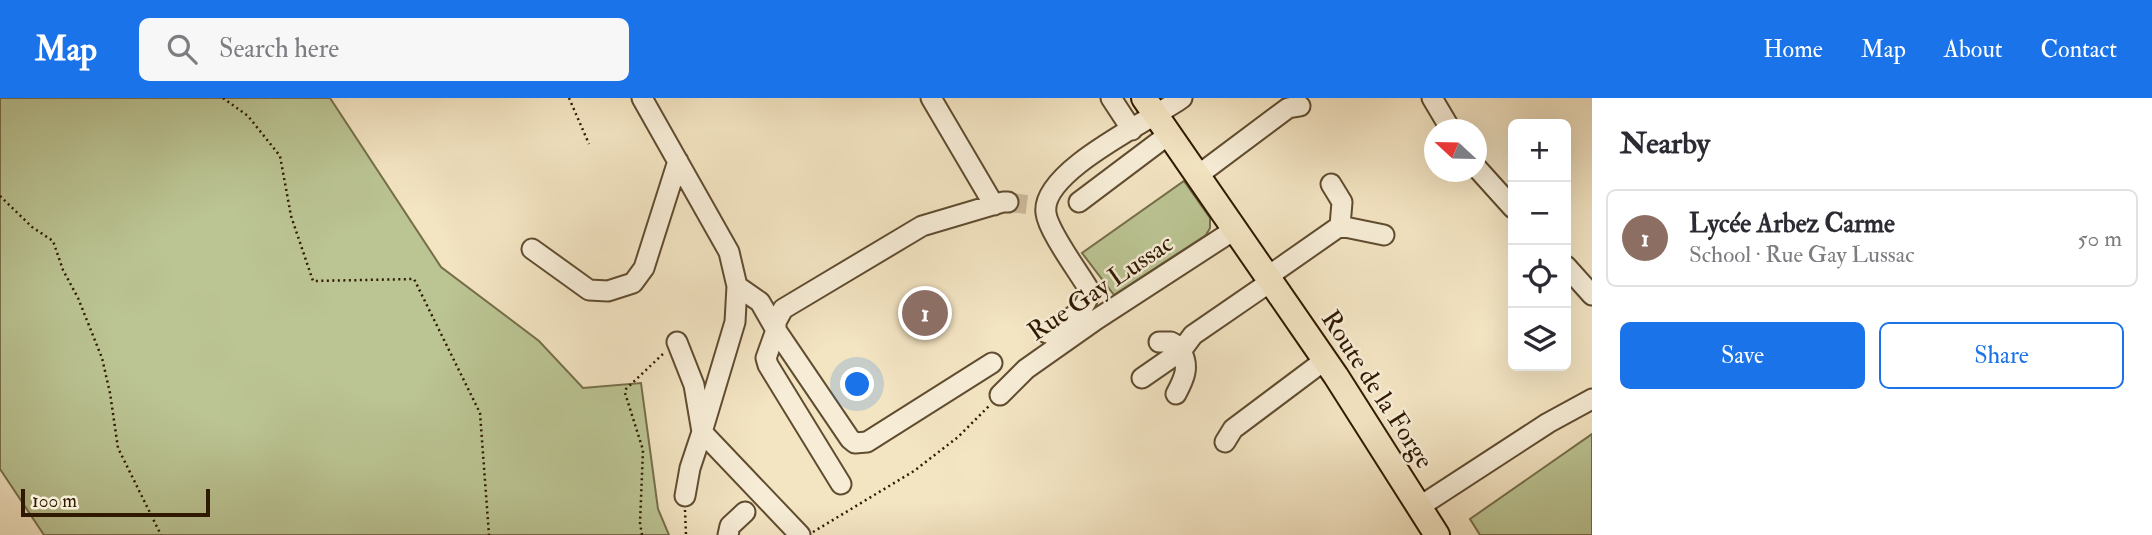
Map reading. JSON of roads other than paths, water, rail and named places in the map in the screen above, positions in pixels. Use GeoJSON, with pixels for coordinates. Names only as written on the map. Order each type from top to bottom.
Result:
{"type":"FeatureCollection","features":[{"type":"Feature","properties":{"kind":"main road","name":"Route de la Forge"},"geometry":{"type":"LineString","coordinates":[[1156,116],[1203,171],[1234,230],[1325,360],[1437,535]]}},
{"type":"Feature","properties":{"kind":"street"},"geometry":{"type":"LineString","coordinates":[[642,98],[729,253],[737,286],[735,322],[690,468],[685,496]]}},
{"type":"Feature","properties":{"kind":"street"},"geometry":{"type":"LineString","coordinates":[[841,484],[766,358],[776,330],[776,322],[783,309],[901,237],[936,221],[1001,204],[931,98]]}},
{"type":"Feature","properties":{"kind":"street"},"geometry":{"type":"LineString","coordinates":[[1111,98],[1132,130]]}},
{"type":"Feature","properties":{"kind":"street"},"geometry":{"type":"LineString","coordinates":[[1047,332],[1082,309],[1089,294],[1088,288],[1037,206],[1070,168],[1182,98]]}},
{"type":"Feature","properties":{"kind":"street"},"geometry":{"type":"LineString","coordinates":[[1433,98],[1445,119]]}},
{"type":"Feature","properties":{"kind":"street"},"geometry":{"type":"LineString","coordinates":[[1203,171],[1288,108],[1300,106]]}},
{"type":"Feature","properties":{"kind":"street"},"geometry":{"type":"LineString","coordinates":[[1079,202],[1156,116]]}},
{"type":"Feature","properties":{"kind":"street"},"geometry":{"type":"LineString","coordinates":[[1203,171],[1225,169],[1260,143]]}},
{"type":"Feature","properties":{"kind":"street"},"geometry":{"type":"LineString","coordinates":[[532,249],[589,290],[608,291],[633,283],[644,268],[678,161]]}},
{"type":"Feature","properties":{"kind":"street"},"geometry":{"type":"LineString","coordinates":[[1487,179],[1508,202]]}},
{"type":"Feature","properties":{"kind":"street"},"geometry":{"type":"LineString","coordinates":[[1142,378],[1182,351],[1193,335],[1340,226],[1342,202],[1331,184]]}},
{"type":"Feature","properties":{"kind":"street"},"geometry":{"type":"LineString","coordinates":[[1340,226],[1384,235]]}},
{"type":"Feature","properties":{"kind":"street","name":"Rue Gay Lussac"},"geometry":{"type":"LineString","coordinates":[[1000,395],[1026,369],[1077,333],[1234,230]]}},
{"type":"Feature","properties":{"kind":"street"},"geometry":{"type":"LineString","coordinates":[[1571,272],[1592,295]]}},
{"type":"Feature","properties":{"kind":"street"},"geometry":{"type":"LineString","coordinates":[[737,286],[760,302],[776,330],[855,443],[867,442],[992,363]]}},
{"type":"Feature","properties":{"kind":"street"},"geometry":{"type":"LineString","coordinates":[[677,342],[694,385],[702,432],[800,535]]}},
{"type":"Feature","properties":{"kind":"street"},"geometry":{"type":"LineString","coordinates":[[1159,342],[1171,342],[1182,351],[1186,360],[1186,374],[1176,394]]}},
{"type":"Feature","properties":{"kind":"street"},"geometry":{"type":"LineString","coordinates":[[1225,442],[1233,429],[1325,360]]}},
{"type":"Feature","properties":{"kind":"street"},"geometry":{"type":"LineString","coordinates":[[1419,507],[1548,423],[1592,399]]}},
{"type":"Feature","properties":{"kind":"street"},"geometry":{"type":"LineString","coordinates":[[729,535],[730,526],[745,512]]}},
{"type":"Feature","properties":{"kind":"tunnel"},"geometry":{"type":"LineString","coordinates":[[1008,202],[1030,205]]}},
{"type":"Feature","properties":{"kind":"place","name":"Lycée Arbez Carme"},"geometry":{"type":"Point","coordinates":[925,313]}}]}
